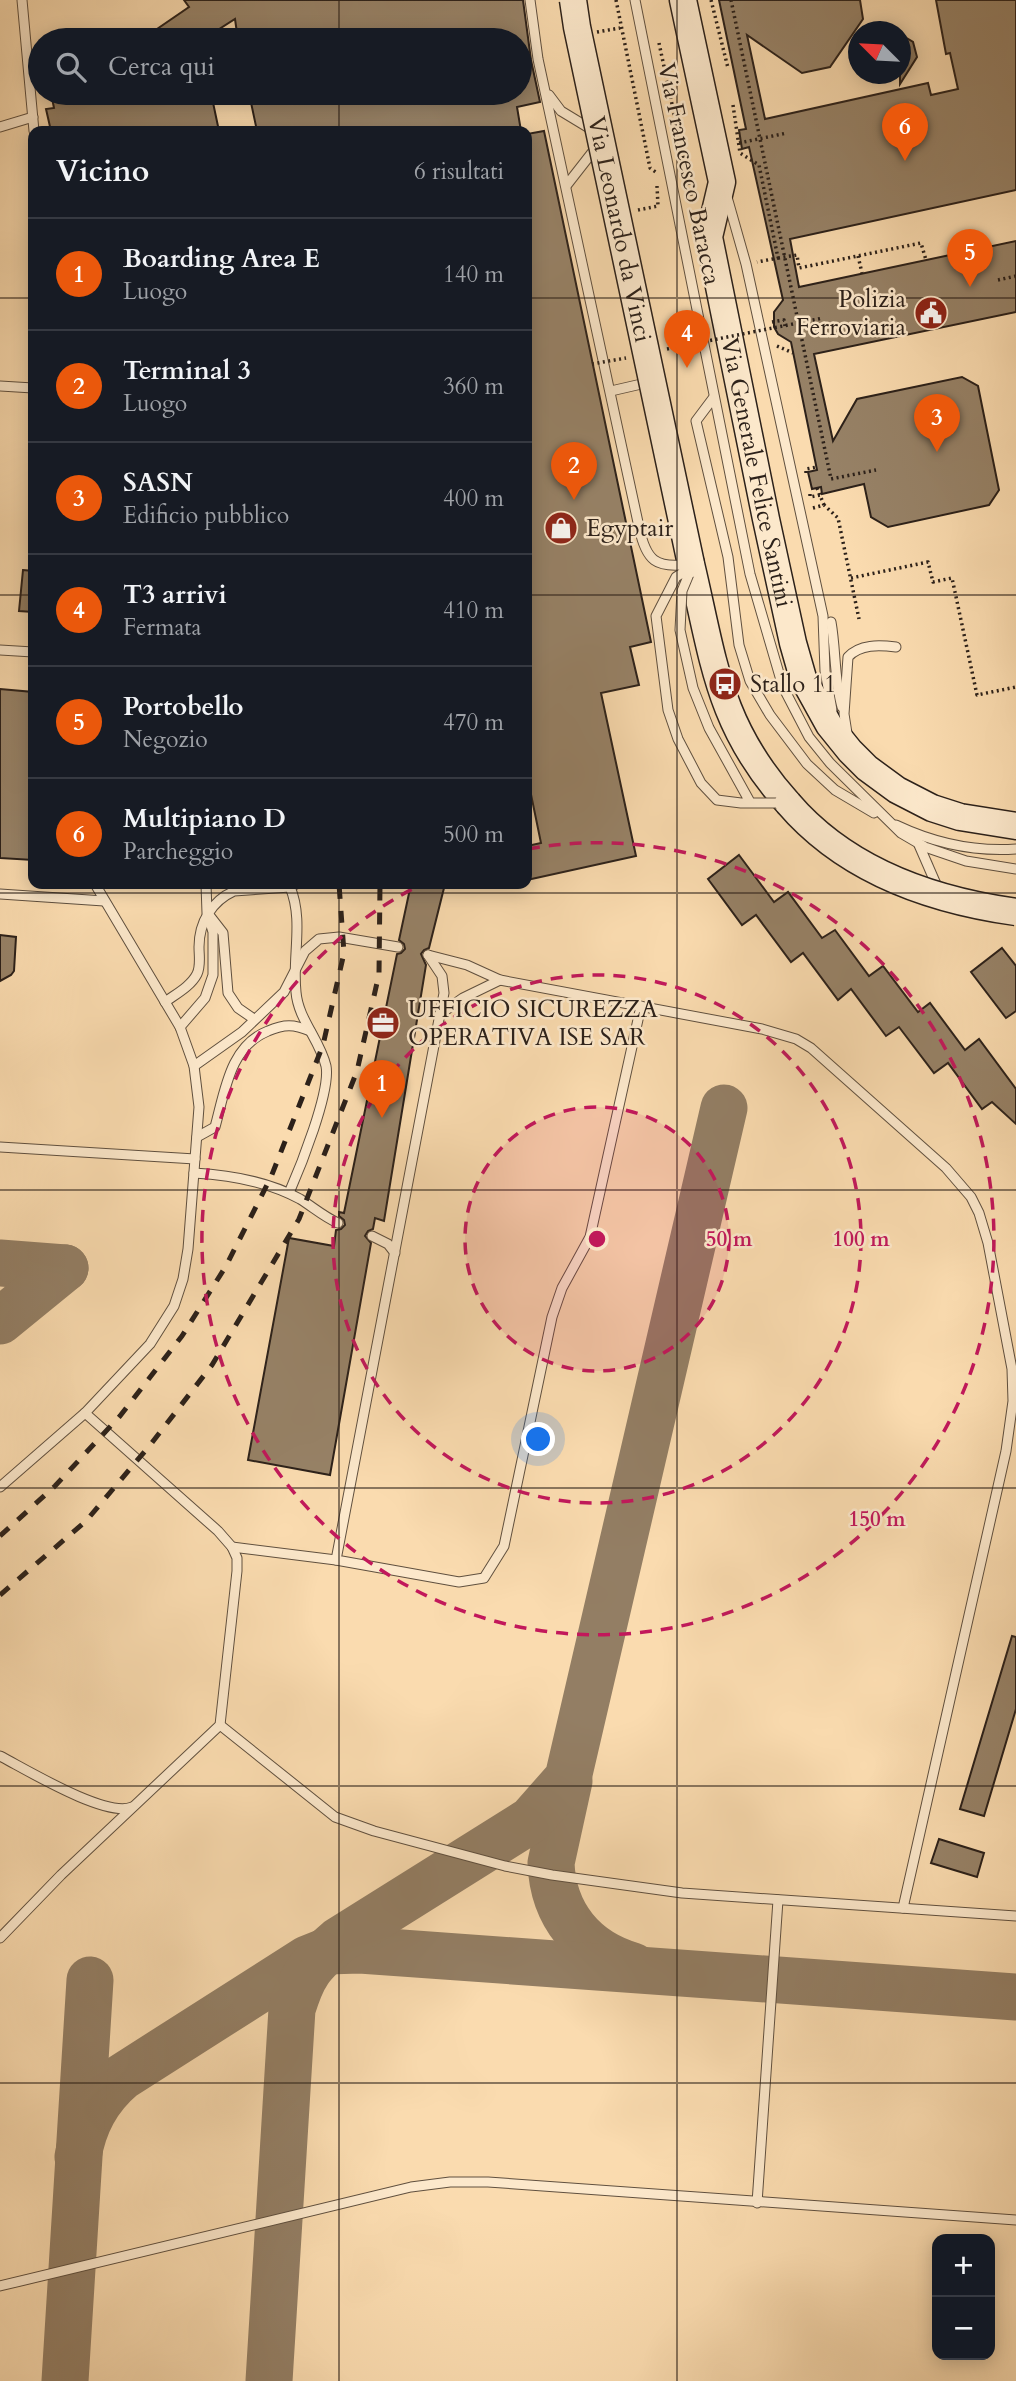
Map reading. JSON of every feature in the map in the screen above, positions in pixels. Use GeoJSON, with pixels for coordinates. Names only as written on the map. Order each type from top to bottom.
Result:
{"type":"FeatureCollection","features":[{"type":"Feature","properties":{"kind":"main road","name":"Via Leonardo da Vinci"},"geometry":{"type":"LineString","coordinates":[[573,0],[691,566],[712,662],[726,707],[750,755],[764,776],[807,824],[834,846],[893,880],[942,898],[1016,912]]}},
{"type":"Feature","properties":{"kind":"main road","name":"Via Generale Felice Santini"},"geometry":{"type":"LineString","coordinates":[[683,0],[722,182],[709,237],[793,643],[803,678],[829,725],[845,735],[867,768],[897,790],[932,808],[970,820],[1016,826]]}},
{"type":"Feature","properties":{"kind":"lane"},"geometry":{"type":"LineString","coordinates":[[22,0],[28,64]]}},
{"type":"Feature","properties":{"kind":"lane"},"geometry":{"type":"LineString","coordinates":[[530,0],[544,88],[643,546],[650,557],[659,563],[669,567],[691,566]]}},
{"type":"Feature","properties":{"kind":"lane","name":"Via Francesco Baracca"},"geometry":{"type":"LineString","coordinates":[[635,0],[750,574],[783,687],[809,737],[830,763],[901,833],[919,845],[966,861],[1016,869]]}},
{"type":"Feature","properties":{"kind":"lane"},"geometry":{"type":"LineString","coordinates":[[544,88],[561,111],[601,138],[566,186]]}},
{"type":"Feature","properties":{"kind":"lane"},"geometry":{"type":"LineString","coordinates":[[32,105],[34,126]]}},
{"type":"Feature","properties":{"kind":"lane"},"geometry":{"type":"LineString","coordinates":[[0,127],[33,117]]}},
{"type":"Feature","properties":{"kind":"lane"},"geometry":{"type":"LineString","coordinates":[[722,182],[746,264],[801,510],[823,616],[825,671],[831,706],[845,735]]}},
{"type":"Feature","properties":{"kind":"lane"},"geometry":{"type":"LineString","coordinates":[[611,391],[652,382]]}},
{"type":"Feature","properties":{"kind":"lane"},"geometry":{"type":"LineString","coordinates":[[0,386],[28,388]]}},
{"type":"Feature","properties":{"kind":"lane","name":"Via Francesco Baracca"},"geometry":{"type":"LineString","coordinates":[[714,397],[696,421],[728,556],[739,645],[750,681],[770,715],[807,765],[835,790],[884,819]]}},
{"type":"Feature","properties":{"kind":"lane"},"geometry":{"type":"LineString","coordinates":[[691,566],[682,591],[680,630],[693,688],[709,728],[750,802]]}},
{"type":"Feature","properties":{"kind":"lane"},"geometry":{"type":"LineString","coordinates":[[691,566],[676,577],[656,616],[668,710],[691,766],[709,794],[717,800],[788,803]]}},
{"type":"Feature","properties":{"kind":"lane"},"geometry":{"type":"LineString","coordinates":[[831,622],[836,653],[836,680],[845,735]]}},
{"type":"Feature","properties":{"kind":"lane"},"geometry":{"type":"LineString","coordinates":[[845,735],[848,657],[854,650],[869,646],[896,647]]}},
{"type":"Feature","properties":{"kind":"lane"},"geometry":{"type":"LineString","coordinates":[[0,650],[28,652]]}},
{"type":"Feature","properties":{"kind":"lane"},"geometry":{"type":"LineString","coordinates":[[884,819],[951,846],[992,850],[1016,849]]}},
{"type":"Feature","properties":{"kind":"lane"},"geometry":{"type":"LineString","coordinates":[[919,845],[939,891],[948,904],[1016,918]]}},
{"type":"Feature","properties":{"kind":"lane"},"geometry":{"type":"LineString","coordinates":[[0,1487],[85,1413],[150,1344],[174,1306],[183,1279],[188,1249],[199,1107],[194,1066],[180,1027],[98,889]]}},
{"type":"Feature","properties":{"kind":"lane"},"geometry":{"type":"LineString","coordinates":[[165,1002],[194,980],[200,970],[199,936],[206,913],[206,889]]}},
{"type":"Feature","properties":{"kind":"lane"},"geometry":{"type":"LineString","coordinates":[[206,913],[234,891],[254,889]]}},
{"type":"Feature","properties":{"kind":"lane"},"geometry":{"type":"LineString","coordinates":[[289,1193],[303,1158],[327,1080],[326,1066],[296,996],[294,976],[297,912],[294,889]]}},
{"type":"Feature","properties":{"kind":"lane"},"geometry":{"type":"LineString","coordinates":[[0,894],[104,901]]}},
{"type":"Feature","properties":{"kind":"lane"},"geometry":{"type":"LineString","coordinates":[[206,913],[223,933],[228,993],[239,1009],[254,1019]]}},
{"type":"Feature","properties":{"kind":"lane"},"geometry":{"type":"LineString","coordinates":[[180,1027],[205,998],[213,975],[213,932],[206,913]]}},
{"type":"Feature","properties":{"kind":"lane"},"geometry":{"type":"LineString","coordinates":[[194,1066],[242,1032],[284,992],[305,951],[319,939],[329,937],[398,947]]}},
{"type":"Feature","properties":{"kind":"lane"},"geometry":{"type":"LineString","coordinates":[[336,1560],[444,984],[428,955],[467,965],[500,980],[780,1033],[811,1048],[960,1182],[975,1205],[984,1229],[1012,1369],[1012,1417],[1000,1478],[903,1908]]}},
{"type":"Feature","properties":{"kind":"lane"},"geometry":{"type":"LineString","coordinates":[[439,1015],[463,998],[500,980]]}},
{"type":"Feature","properties":{"kind":"lane"},"geometry":{"type":"LineString","coordinates":[[232,1547],[336,1560],[459,1582],[484,1578],[503,1546],[552,1317],[562,1288],[590,1237],[641,1006]]}},
{"type":"Feature","properties":{"kind":"lane"},"geometry":{"type":"LineString","coordinates":[[197,1137],[215,1127],[236,1059],[252,1039],[281,1026],[291,1025],[310,1031]]}},
{"type":"Feature","properties":{"kind":"lane"},"geometry":{"type":"LineString","coordinates":[[0,1147],[195,1159]]}},
{"type":"Feature","properties":{"kind":"lane"},"geometry":{"type":"LineString","coordinates":[[194,1173],[249,1181],[289,1193],[338,1223]]}},
{"type":"Feature","properties":{"kind":"lane"},"geometry":{"type":"LineString","coordinates":[[372,1236],[388,1244],[395,1254]]}},
{"type":"Feature","properties":{"kind":"lane"},"geometry":{"type":"LineString","coordinates":[[0,1937],[47,1889],[220,1726],[237,1571],[232,1547],[218,1531],[85,1413]]}},
{"type":"Feature","properties":{"kind":"lane"},"geometry":{"type":"LineString","coordinates":[[220,1726],[319,1805],[351,1824],[505,1866],[682,1893],[1016,1916]]}},
{"type":"Feature","properties":{"kind":"lane"},"geometry":{"type":"LineString","coordinates":[[0,1756],[89,1801],[109,1808],[126,1809],[142,1800]]}},
{"type":"Feature","properties":{"kind":"lane"},"geometry":{"type":"LineString","coordinates":[[757,2203],[778,1900]]}},
{"type":"Feature","properties":{"kind":"lane"},"geometry":{"type":"LineString","coordinates":[[0,2286],[432,2183],[488,2182],[1016,2220]]}},
{"type":"Feature","properties":{"kind":"path"},"geometry":{"type":"LineString","coordinates":[[615,0],[650,168],[657,173],[657,182]]}},
{"type":"Feature","properties":{"kind":"path"},"geometry":{"type":"LineString","coordinates":[[711,0],[728,68]]}},
{"type":"Feature","properties":{"kind":"path"},"geometry":{"type":"LineString","coordinates":[[731,0],[831,479],[876,470]]}},
{"type":"Feature","properties":{"kind":"path"},"geometry":{"type":"LineString","coordinates":[[733,106],[740,153],[759,165],[778,258]]}},
{"type":"Feature","properties":{"kind":"path"},"geometry":{"type":"LineString","coordinates":[[739,143],[787,133]]}},
{"type":"Feature","properties":{"kind":"path"},"geometry":{"type":"LineString","coordinates":[[756,262],[796,255],[799,268],[922,243],[926,260]]}},
{"type":"Feature","properties":{"kind":"path"},"geometry":{"type":"LineString","coordinates":[[858,256],[862,273]]}},
{"type":"Feature","properties":{"kind":"path"},"geometry":{"type":"LineString","coordinates":[[998,280],[1016,276]]}},
{"type":"Feature","properties":{"kind":"path"},"geometry":{"type":"LineString","coordinates":[[657,352],[823,318]]}},
{"type":"Feature","properties":{"kind":"path"},"geometry":{"type":"LineString","coordinates":[[772,322],[784,320],[785,326]]}},
{"type":"Feature","properties":{"kind":"path"},"geometry":{"type":"LineString","coordinates":[[592,364],[631,357]]}},
{"type":"Feature","properties":{"kind":"path"},"geometry":{"type":"LineString","coordinates":[[807,478],[806,469],[817,467]]}},
{"type":"Feature","properties":{"kind":"path"},"geometry":{"type":"LineString","coordinates":[[808,488],[810,497],[820,495]]}},
{"type":"Feature","properties":{"kind":"path"},"geometry":{"type":"LineString","coordinates":[[817,488],[824,505],[838,518],[859,619]]}},
{"type":"Feature","properties":{"kind":"path"},"geometry":{"type":"LineString","coordinates":[[813,508],[824,505]]}},
{"type":"Feature","properties":{"kind":"path"},"geometry":{"type":"LineString","coordinates":[[851,578],[928,562],[933,582],[952,578],[977,695],[1016,687]]}},
{"type":"Feature","properties":{"kind":"building"},"geometry":{"type":"Polygon","coordinates":[[[184,0],[523,0],[527,28],[236,28],[235,19],[221,28],[158,28],[189,7],[184,0]]]}},
{"type":"Feature","properties":{"kind":"building"},"geometry":{"type":"Polygon","coordinates":[[[719,0],[860,0],[863,19],[848,21],[848,41],[830,67],[802,73],[747,35],[765,119],[928,83],[931,95],[958,89],[950,53],[946,54],[936,0],[1016,0],[1016,190],[790,239],[799,287],[1016,241],[1016,312],[814,354],[833,441],[857,399],[962,377],[978,386],[999,490],[989,505],[888,527],[871,517],[864,484],[822,494],[821,487],[812,489],[808,472],[817,470],[791,342],[778,334],[774,327],[774,312],[783,300],[749,147],[742,149],[739,130],[746,129],[719,0]]]}},
{"type":"Feature","properties":{"kind":"building"},"geometry":{"type":"Polygon","coordinates":[[[911,41],[913,42],[917,57],[911,67],[911,41]]]}},
{"type":"Feature","properties":{"kind":"building"},"geometry":{"type":"Polygon","coordinates":[[[532,65],[540,102],[532,104],[532,65]]]}},
{"type":"Feature","properties":{"kind":"building"},"geometry":{"type":"Polygon","coordinates":[[[53,105],[214,105],[218,126],[50,126],[46,109],[54,108],[53,105]]]}},
{"type":"Feature","properties":{"kind":"building"},"geometry":{"type":"Polygon","coordinates":[[[252,105],[526,105],[517,107],[520,126],[256,126],[252,105]]]}},
{"type":"Feature","properties":{"kind":"building"},"geometry":{"type":"Polygon","coordinates":[[[544,131],[651,642],[630,647],[639,685],[601,693],[636,856],[532,879],[532,845],[541,843],[532,799],[532,133],[544,131]]]}},
{"type":"Feature","properties":{"kind":"building"},"geometry":{"type":"Polygon","coordinates":[[[23,570],[28,570],[28,612],[19,611],[23,570]]]}},
{"type":"Feature","properties":{"kind":"building"},"geometry":{"type":"Polygon","coordinates":[[[0,689],[28,692],[28,860],[0,858],[0,689]]]}},
{"type":"Feature","properties":{"kind":"building"},"geometry":{"type":"Polygon","coordinates":[[[739,855],[774,902],[788,892],[822,938],[835,930],[869,976],[883,966],[918,1012],[930,1003],[965,1050],[979,1039],[1016,1089],[1016,1124],[992,1102],[982,1109],[948,1063],[934,1073],[899,1027],[886,1036],[851,989],[838,1000],[803,953],[791,962],[756,915],[742,925],[708,879],[739,855]]]}},
{"type":"Feature","properties":{"kind":"building"},"geometry":{"type":"Polygon","coordinates":[[[410,889],[444,889],[429,948],[421,954],[426,965],[384,1221],[375,1218],[373,1229],[365,1236],[371,1243],[330,1475],[248,1460],[289,1238],[334,1246],[336,1230],[345,1225],[339,1212],[344,1213],[397,954],[405,949],[399,940],[410,889]]]}},
{"type":"Feature","properties":{"kind":"building"},"geometry":{"type":"Polygon","coordinates":[[[0,935],[16,937],[14,971],[0,981],[0,935]]]}},
{"type":"Feature","properties":{"kind":"building"},"geometry":{"type":"Polygon","coordinates":[[[1002,948],[1016,966],[1016,1011],[1006,1018],[971,972],[1002,948]]]}},
{"type":"Feature","properties":{"kind":"building"},"geometry":{"type":"Polygon","coordinates":[[[1012,1636],[1016,1637],[1016,1709],[984,1816],[960,1809],[1012,1636]]]}},
{"type":"Feature","properties":{"kind":"building"},"geometry":{"type":"Polygon","coordinates":[[[939,1839],[984,1853],[977,1877],[931,1863],[939,1839]]]}},
{"type":"Feature","properties":{"kind":"taxiway"},"geometry":{"type":"LineString","coordinates":[[269,2381],[292,2009],[296,1997],[309,1970],[338,1941],[531,1820],[568,1778],[724,1108]]}},
{"type":"Feature","properties":{"kind":"taxiway"},"geometry":{"type":"LineString","coordinates":[[0,1263],[65,1268]]}},
{"type":"Feature","properties":{"kind":"taxiway"},"geometry":{"type":"LineString","coordinates":[[0,1321],[65,1268]]}},
{"type":"Feature","properties":{"kind":"taxiway"},"geometry":{"type":"LineString","coordinates":[[569,1781],[551,1863],[558,1899],[574,1929],[586,1941],[615,1960],[633,1966]]}},
{"type":"Feature","properties":{"kind":"taxiway"},"geometry":{"type":"LineString","coordinates":[[78,2157],[83,2134],[92,2113],[105,2094],[122,2077],[307,1959],[327,1951],[360,1950],[1016,1997]]}},
{"type":"Feature","properties":{"kind":"taxiway"},"geometry":{"type":"LineString","coordinates":[[65,2381],[90,1980]]}},
{"type":"Feature","properties":{"kind":"railway"},"geometry":{"type":"LineString","coordinates":[[0,1536],[55,1486],[120,1416],[182,1336],[226,1266],[271,1177],[323,1045],[344,953],[339,889]]}},
{"type":"Feature","properties":{"kind":"railway"},"geometry":{"type":"LineString","coordinates":[[0,1595],[86,1521],[151,1444],[212,1365],[299,1219],[357,1071],[379,974],[380,889]]}},
{"type":"Feature","properties":{"kind":"place","name":"Multipiano D"},"geometry":{"type":"Point","coordinates":[905,161]}},
{"type":"Feature","properties":{"kind":"place","name":"Portobello"},"geometry":{"type":"Point","coordinates":[970,287]}},
{"type":"Feature","properties":{"kind":"place","name":"Polizia Ferroviaria"},"geometry":{"type":"Point","coordinates":[931,313]}},
{"type":"Feature","properties":{"kind":"place","name":"T3 arrivi"},"geometry":{"type":"Point","coordinates":[687,368]}},
{"type":"Feature","properties":{"kind":"place","name":"SASN"},"geometry":{"type":"Point","coordinates":[937,452]}},
{"type":"Feature","properties":{"kind":"place","name":"Terminal 3"},"geometry":{"type":"Point","coordinates":[574,500]}},
{"type":"Feature","properties":{"kind":"place","name":"Egyptair"},"geometry":{"type":"Point","coordinates":[561,528]}},
{"type":"Feature","properties":{"kind":"place","name":"Stallo 11"},"geometry":{"type":"Point","coordinates":[725,684]}},
{"type":"Feature","properties":{"kind":"place","name":"UFFICIO SICUREZZA OPERATIVA ISE SAR"},"geometry":{"type":"Point","coordinates":[383,1023]}},
{"type":"Feature","properties":{"kind":"place","name":"Boarding Area E"},"geometry":{"type":"Point","coordinates":[382,1118]}}]}
